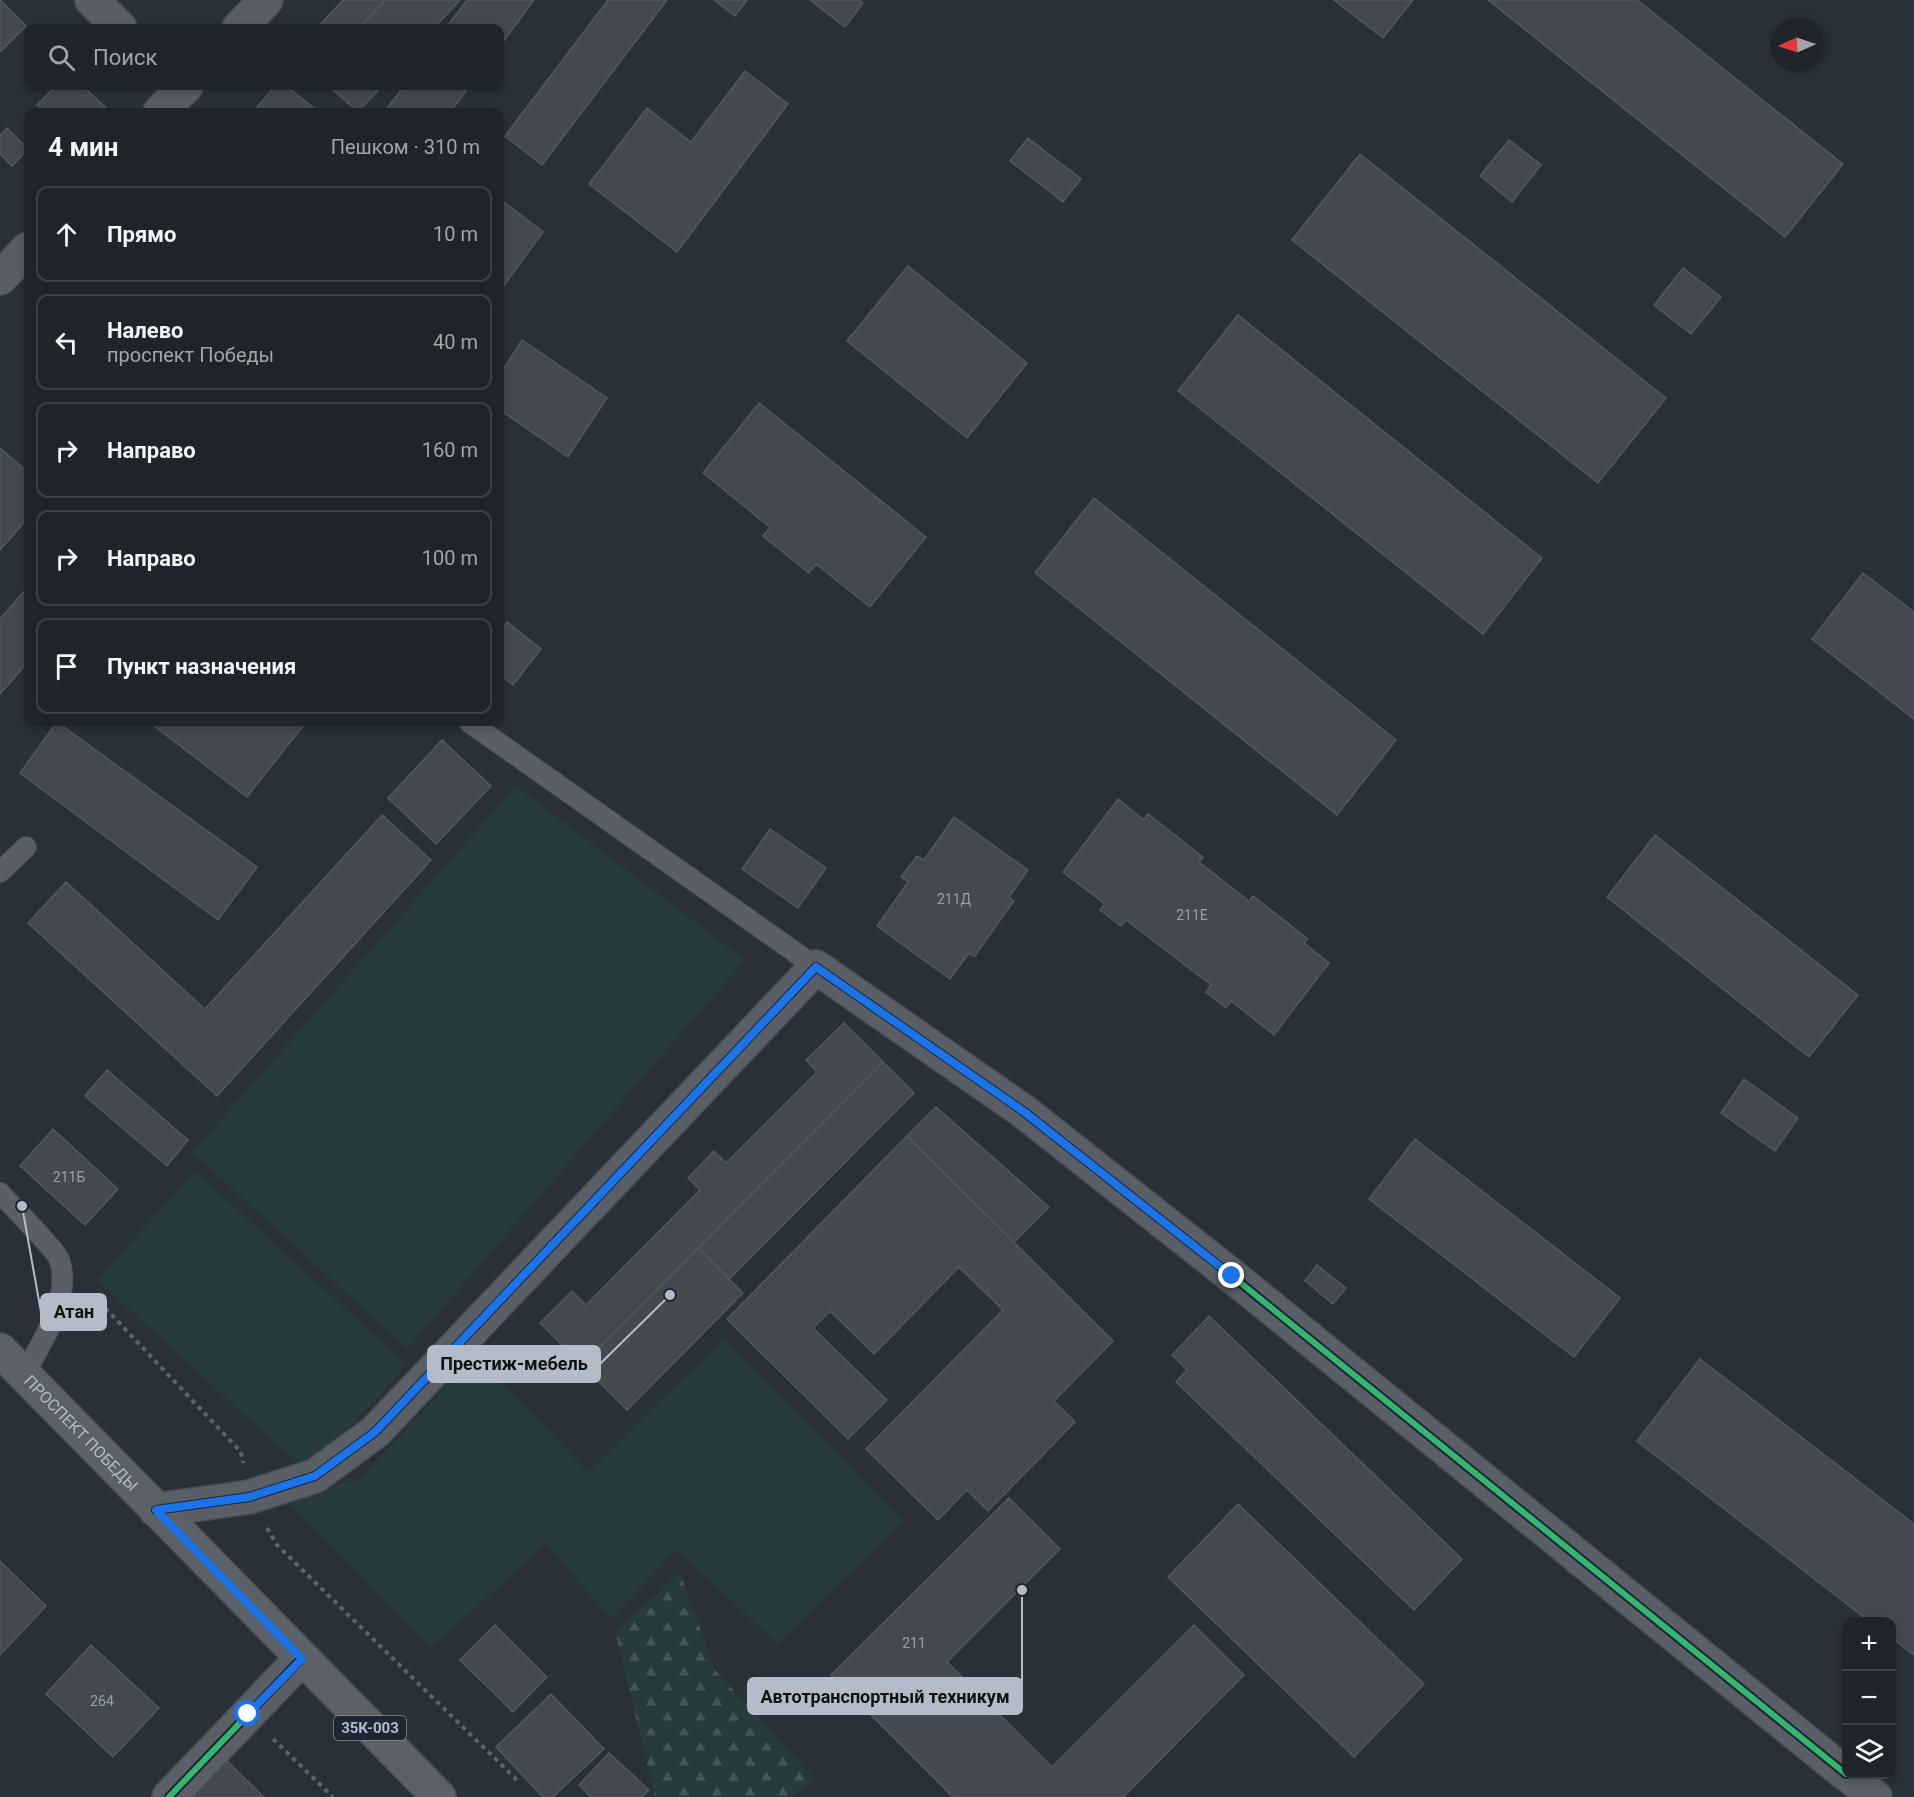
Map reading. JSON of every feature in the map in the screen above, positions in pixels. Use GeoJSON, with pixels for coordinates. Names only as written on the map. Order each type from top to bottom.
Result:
{"type":"FeatureCollection","features":[{"type":"Feature","properties":{"kind":"main road"},"geometry":{"type":"LineString","coordinates":[[243,24],[266,0]]}},
{"type":"Feature","properties":{"kind":"main road"},"geometry":{"type":"LineString","coordinates":[[0,278],[24,253]]}},
{"type":"Feature","properties":{"kind":"main road","name":"ПРОСПЕКТ ПОБЕДЫ"},"geometry":{"type":"LineString","coordinates":[[0,1350],[439,1797]]}},
{"type":"Feature","properties":{"kind":"street"},"geometry":{"type":"LineString","coordinates":[[92,0],[116,24]]}},
{"type":"Feature","properties":{"kind":"street"},"geometry":{"type":"LineString","coordinates":[[156,1510],[249,1497],[315,1476],[375,1432],[816,967],[1023,1111],[1232,1276],[1842,1770]]}},
{"type":"Feature","properties":{"kind":"street"},"geometry":{"type":"LineString","coordinates":[[169,1797],[302,1659]]}},
{"type":"Feature","properties":{"kind":"street"},"geometry":{"type":"LineString","coordinates":[[1853,1779],[1875,1797]]}},
{"type":"Feature","properties":{"kind":"lane"},"geometry":{"type":"LineString","coordinates":[[475,726],[816,967]]}},
{"type":"Feature","properties":{"kind":"lane"},"geometry":{"type":"LineString","coordinates":[[0,872],[26,847]]}},
{"type":"Feature","properties":{"kind":"lane"},"geometry":{"type":"LineString","coordinates":[[0,1193],[59,1258],[61,1293],[56,1316],[24,1375]]}},
{"type":"Feature","properties":{"kind":"path"},"geometry":{"type":"LineString","coordinates":[[93,1295],[241,1452],[249,1497],[277,1545],[520,1783]]}},
{"type":"Feature","properties":{"kind":"path"},"geometry":{"type":"LineString","coordinates":[[248,1714],[333,1797]]}},
{"type":"Feature","properties":{"kind":"green space"},"geometry":{"type":"Polygon","coordinates":[[[516,786],[745,960],[407,1349],[192,1152],[516,786]]]}},
{"type":"Feature","properties":{"kind":"green space"},"geometry":{"type":"Polygon","coordinates":[[[195,1171],[407,1365],[308,1473],[97,1280],[195,1171]]]}},
{"type":"Feature","properties":{"kind":"green space"},"geometry":{"type":"Polygon","coordinates":[[[724,1338],[904,1521],[778,1644],[676,1550],[611,1619],[546,1544],[431,1648],[289,1503],[361,1477],[476,1355],[588,1472],[724,1338]]]}},
{"type":"Feature","properties":{"kind":"green space"},"geometry":{"type":"Polygon","coordinates":[[[680,1573],[715,1670],[815,1779],[792,1797],[655,1797],[615,1631],[680,1573]]]}},
{"type":"Feature","properties":{"kind":"building"},"geometry":{"type":"Polygon","coordinates":[[[0,0],[24,24],[24,28],[0,52],[0,0]]]}},
{"type":"Feature","properties":{"kind":"building"},"geometry":{"type":"Polygon","coordinates":[[[343,0],[385,0],[363,24],[321,24],[343,0]]]}},
{"type":"Feature","properties":{"kind":"building"},"geometry":{"type":"Polygon","coordinates":[[[385,0],[460,0],[438,24],[363,24],[385,0]]]}},
{"type":"Feature","properties":{"kind":"building"},"geometry":{"type":"Polygon","coordinates":[[[467,0],[534,0],[504,41],[504,24],[449,24],[467,0]]]}},
{"type":"Feature","properties":{"kind":"building"},"geometry":{"type":"Polygon","coordinates":[[[608,0],[667,0],[542,165],[505,136],[608,0]]]}},
{"type":"Feature","properties":{"kind":"building"},"geometry":{"type":"Polygon","coordinates":[[[714,0],[747,0],[735,16],[714,0]]]}},
{"type":"Feature","properties":{"kind":"building"},"geometry":{"type":"Polygon","coordinates":[[[810,0],[859,0],[863,3],[845,27],[810,0]]]}},
{"type":"Feature","properties":{"kind":"building"},"geometry":{"type":"Polygon","coordinates":[[[1334,0],[1413,0],[1383,38],[1334,0]]]}},
{"type":"Feature","properties":{"kind":"building"},"geometry":{"type":"Polygon","coordinates":[[[1488,0],[1637,0],[1843,164],[1785,237],[1488,0]]]}},
{"type":"Feature","properties":{"kind":"building"},"geometry":{"type":"Polygon","coordinates":[[[745,71],[788,104],[677,252],[589,184],[647,108],[691,142],[745,71]]]}},
{"type":"Feature","properties":{"kind":"building"},"geometry":{"type":"Polygon","coordinates":[[[52,90],[87,90],[106,108],[40,108],[37,105],[52,90]]]}},
{"type":"Feature","properties":{"kind":"building"},"geometry":{"type":"Polygon","coordinates":[[[272,90],[291,90],[314,108],[256,108],[272,90]]]}},
{"type":"Feature","properties":{"kind":"building"},"geometry":{"type":"Polygon","coordinates":[[[333,90],[378,90],[362,108],[354,108],[333,90]]]}},
{"type":"Feature","properties":{"kind":"building"},"geometry":{"type":"Polygon","coordinates":[[[401,90],[467,90],[453,108],[387,108],[401,90]]]}},
{"type":"Feature","properties":{"kind":"building"},"geometry":{"type":"Polygon","coordinates":[[[7,128],[24,145],[24,153],[12,166],[0,154],[0,135],[7,128]]]}},
{"type":"Feature","properties":{"kind":"building"},"geometry":{"type":"Polygon","coordinates":[[[1028,138],[1081,179],[1063,202],[1010,161],[1028,138]]]}},
{"type":"Feature","properties":{"kind":"building"},"geometry":{"type":"Polygon","coordinates":[[[1509,140],[1541,165],[1512,202],[1480,176],[1509,140]]]}},
{"type":"Feature","properties":{"kind":"building"},"geometry":{"type":"Polygon","coordinates":[[[1360,154],[1666,398],[1598,483],[1292,240],[1360,154]]]}},
{"type":"Feature","properties":{"kind":"building"},"geometry":{"type":"Polygon","coordinates":[[[504,202],[543,232],[504,286],[504,202]]]}},
{"type":"Feature","properties":{"kind":"building"},"geometry":{"type":"Polygon","coordinates":[[[908,266],[1027,363],[967,438],[847,341],[908,266]]]}},
{"type":"Feature","properties":{"kind":"building"},"geometry":{"type":"Polygon","coordinates":[[[1683,268],[1721,297],[1691,334],[1654,305],[1683,268]]]}},
{"type":"Feature","properties":{"kind":"building"},"geometry":{"type":"Polygon","coordinates":[[[1238,315],[1542,558],[1483,634],[1178,391],[1238,315]]]}},
{"type":"Feature","properties":{"kind":"building"},"geometry":{"type":"Polygon","coordinates":[[[522,340],[607,398],[568,457],[504,413],[504,368],[522,340]]]}},
{"type":"Feature","properties":{"kind":"building"},"geometry":{"type":"Polygon","coordinates":[[[759,403],[926,537],[870,607],[816,564],[809,573],[763,536],[770,527],[703,473],[759,403]]]}},
{"type":"Feature","properties":{"kind":"building"},"geometry":{"type":"Polygon","coordinates":[[[0,448],[24,469],[24,523],[0,550],[0,448]]]}},
{"type":"Feature","properties":{"kind":"building"},"geometry":{"type":"Polygon","coordinates":[[[1094,498],[1396,740],[1337,815],[1035,573],[1094,498]]]}},
{"type":"Feature","properties":{"kind":"building"},"geometry":{"type":"Polygon","coordinates":[[[1863,573],[1914,612],[1914,719],[1812,639],[1863,573]]]}},
{"type":"Feature","properties":{"kind":"building"},"geometry":{"type":"Polygon","coordinates":[[[24,592],[24,667],[0,694],[0,619],[24,592]]]}},
{"type":"Feature","properties":{"kind":"building"},"geometry":{"type":"Polygon","coordinates":[[[507,622],[541,649],[513,685],[504,678],[504,626],[507,622]]]}},
{"type":"Feature","properties":{"kind":"building"},"geometry":{"type":"Polygon","coordinates":[[[54,726],[63,726],[257,867],[218,920],[20,773],[54,726]]]}},
{"type":"Feature","properties":{"kind":"building"},"geometry":{"type":"Polygon","coordinates":[[[154,726],[303,726],[247,797],[154,726]]]}},
{"type":"Feature","properties":{"kind":"building"},"geometry":{"type":"Polygon","coordinates":[[[442,740],[491,786],[436,844],[388,798],[442,740]]]}},
{"type":"Feature","properties":{"kind":"building"},"geometry":{"type":"Polygon","coordinates":[[[1118,799],[1144,820],[1148,814],[1203,857],[1199,862],[1249,901],[1253,896],[1308,939],[1304,943],[1329,963],[1274,1035],[1231,1001],[1226,1008],[1206,992],[1211,985],[1126,920],[1121,926],[1100,910],[1105,904],[1063,872],[1118,799]]]}},
{"type":"Feature","properties":{"kind":"building"},"geometry":{"type":"Polygon","coordinates":[[[382,815],[431,860],[217,1096],[28,923],[66,882],[205,1009],[382,815]]]}},
{"type":"Feature","properties":{"kind":"building"},"geometry":{"type":"Polygon","coordinates":[[[954,817],[1028,870],[1009,897],[1014,901],[974,957],[969,953],[950,979],[877,926],[908,882],[901,877],[917,856],[924,860],[954,817]]]}},
{"type":"Feature","properties":{"kind":"building"},"geometry":{"type":"Polygon","coordinates":[[[770,829],[826,868],[798,908],[742,869],[770,829]]]}},
{"type":"Feature","properties":{"kind":"building"},"geometry":{"type":"Polygon","coordinates":[[[1655,835],[1858,995],[1809,1057],[1607,897],[1655,835]]]}},
{"type":"Feature","properties":{"kind":"building"},"geometry":{"type":"Polygon","coordinates":[[[844,1023],[883,1062],[582,1365],[540,1323],[572,1291],[586,1305],[700,1190],[688,1178],[714,1151],[726,1163],[817,1072],[806,1060],[844,1023]]]}},
{"type":"Feature","properties":{"kind":"building"},"geometry":{"type":"Polygon","coordinates":[[[883,1062],[914,1093],[729,1279],[698,1248],[883,1062]]]}},
{"type":"Feature","properties":{"kind":"building"},"geometry":{"type":"Polygon","coordinates":[[[107,1070],[188,1140],[167,1166],[85,1096],[107,1070]]]}},
{"type":"Feature","properties":{"kind":"building"},"geometry":{"type":"Polygon","coordinates":[[[1744,1079],[1798,1118],[1775,1151],[1721,1113],[1744,1079]]]}},
{"type":"Feature","properties":{"kind":"building"},"geometry":{"type":"Polygon","coordinates":[[[936,1107],[1049,1207],[1014,1242],[907,1136],[936,1107]]]}},
{"type":"Feature","properties":{"kind":"building"},"geometry":{"type":"Polygon","coordinates":[[[53,1129],[118,1189],[85,1225],[20,1166],[53,1129]]]}},
{"type":"Feature","properties":{"kind":"building"},"geometry":{"type":"Polygon","coordinates":[[[907,1136],[1113,1341],[1054,1401],[1075,1422],[988,1511],[967,1490],[938,1520],[866,1449],[1003,1310],[959,1267],[874,1354],[830,1311],[813,1328],[887,1400],[848,1439],[727,1319],[907,1136]]]}},
{"type":"Feature","properties":{"kind":"building"},"geometry":{"type":"Polygon","coordinates":[[[1415,1139],[1620,1298],[1574,1357],[1369,1199],[1415,1139]]]}},
{"type":"Feature","properties":{"kind":"building"},"geometry":{"type":"Polygon","coordinates":[[[698,1248],[743,1293],[627,1410],[582,1365],[698,1248]]]}},
{"type":"Feature","properties":{"kind":"building"},"geometry":{"type":"Polygon","coordinates":[[[1317,1265],[1346,1288],[1333,1304],[1305,1281],[1317,1265]]]}},
{"type":"Feature","properties":{"kind":"building"},"geometry":{"type":"Polygon","coordinates":[[[1209,1316],[1462,1559],[1414,1610],[1176,1382],[1187,1370],[1172,1355],[1209,1316]]]}},
{"type":"Feature","properties":{"kind":"building"},"geometry":{"type":"Polygon","coordinates":[[[1700,1359],[1914,1524],[1914,1655],[1896,1641],[1896,1617],[1864,1617],[1637,1441],[1700,1359]]]}},
{"type":"Feature","properties":{"kind":"building"},"geometry":{"type":"Polygon","coordinates":[[[1009,1498],[1060,1549],[947,1662],[1052,1767],[1194,1625],[1244,1675],[1123,1797],[953,1797],[831,1675],[1009,1498]]]}},
{"type":"Feature","properties":{"kind":"building"},"geometry":{"type":"Polygon","coordinates":[[[1238,1504],[1424,1684],[1354,1757],[1168,1577],[1238,1504]]]}},
{"type":"Feature","properties":{"kind":"building"},"geometry":{"type":"Polygon","coordinates":[[[0,1561],[46,1606],[0,1655],[0,1561]]]}},
{"type":"Feature","properties":{"kind":"building"},"geometry":{"type":"Polygon","coordinates":[[[495,1625],[547,1677],[513,1712],[460,1660],[495,1625]]]}},
{"type":"Feature","properties":{"kind":"building"},"geometry":{"type":"Polygon","coordinates":[[[91,1645],[159,1708],[113,1757],[46,1694],[91,1645]]]}},
{"type":"Feature","properties":{"kind":"building"},"geometry":{"type":"Polygon","coordinates":[[[551,1694],[604,1749],[553,1797],[543,1797],[496,1747],[551,1694]]]}},
{"type":"Feature","properties":{"kind":"building"},"geometry":{"type":"Polygon","coordinates":[[[609,1753],[649,1790],[642,1797],[591,1797],[579,1785],[609,1753]]]}},
{"type":"Feature","properties":{"kind":"building"},"geometry":{"type":"Polygon","coordinates":[[[227,1761],[264,1797],[193,1797],[227,1761]]]}},
{"type":"Feature","properties":{"kind":"cycle path"},"geometry":{"type":"LineString","coordinates":[[156,1510],[249,1497],[315,1476],[375,1432],[816,967],[1023,1111],[1232,1276],[1842,1771]]}},
{"type":"Feature","properties":{"kind":"cycle path"},"geometry":{"type":"LineString","coordinates":[[169,1797],[301,1659]]}},
{"type":"Feature","properties":{"kind":"place","name":"Атан"},"geometry":{"type":"Point","coordinates":[22,1206]}},
{"type":"Feature","properties":{"kind":"place","name":"Престиж-мебель"},"geometry":{"type":"Point","coordinates":[670,1295]}},
{"type":"Feature","properties":{"kind":"place","name":"Автотранспортный техникум"},"geometry":{"type":"Point","coordinates":[1022,1590]}},
{"type":"Feature","properties":{"kind":"route"},"geometry":{"type":"LineString","coordinates":[[248,1714],[302,1659],[156,1510],[249,1497],[315,1476],[375,1432],[816,967],[1023,1111],[1232,1276]]}}]}
